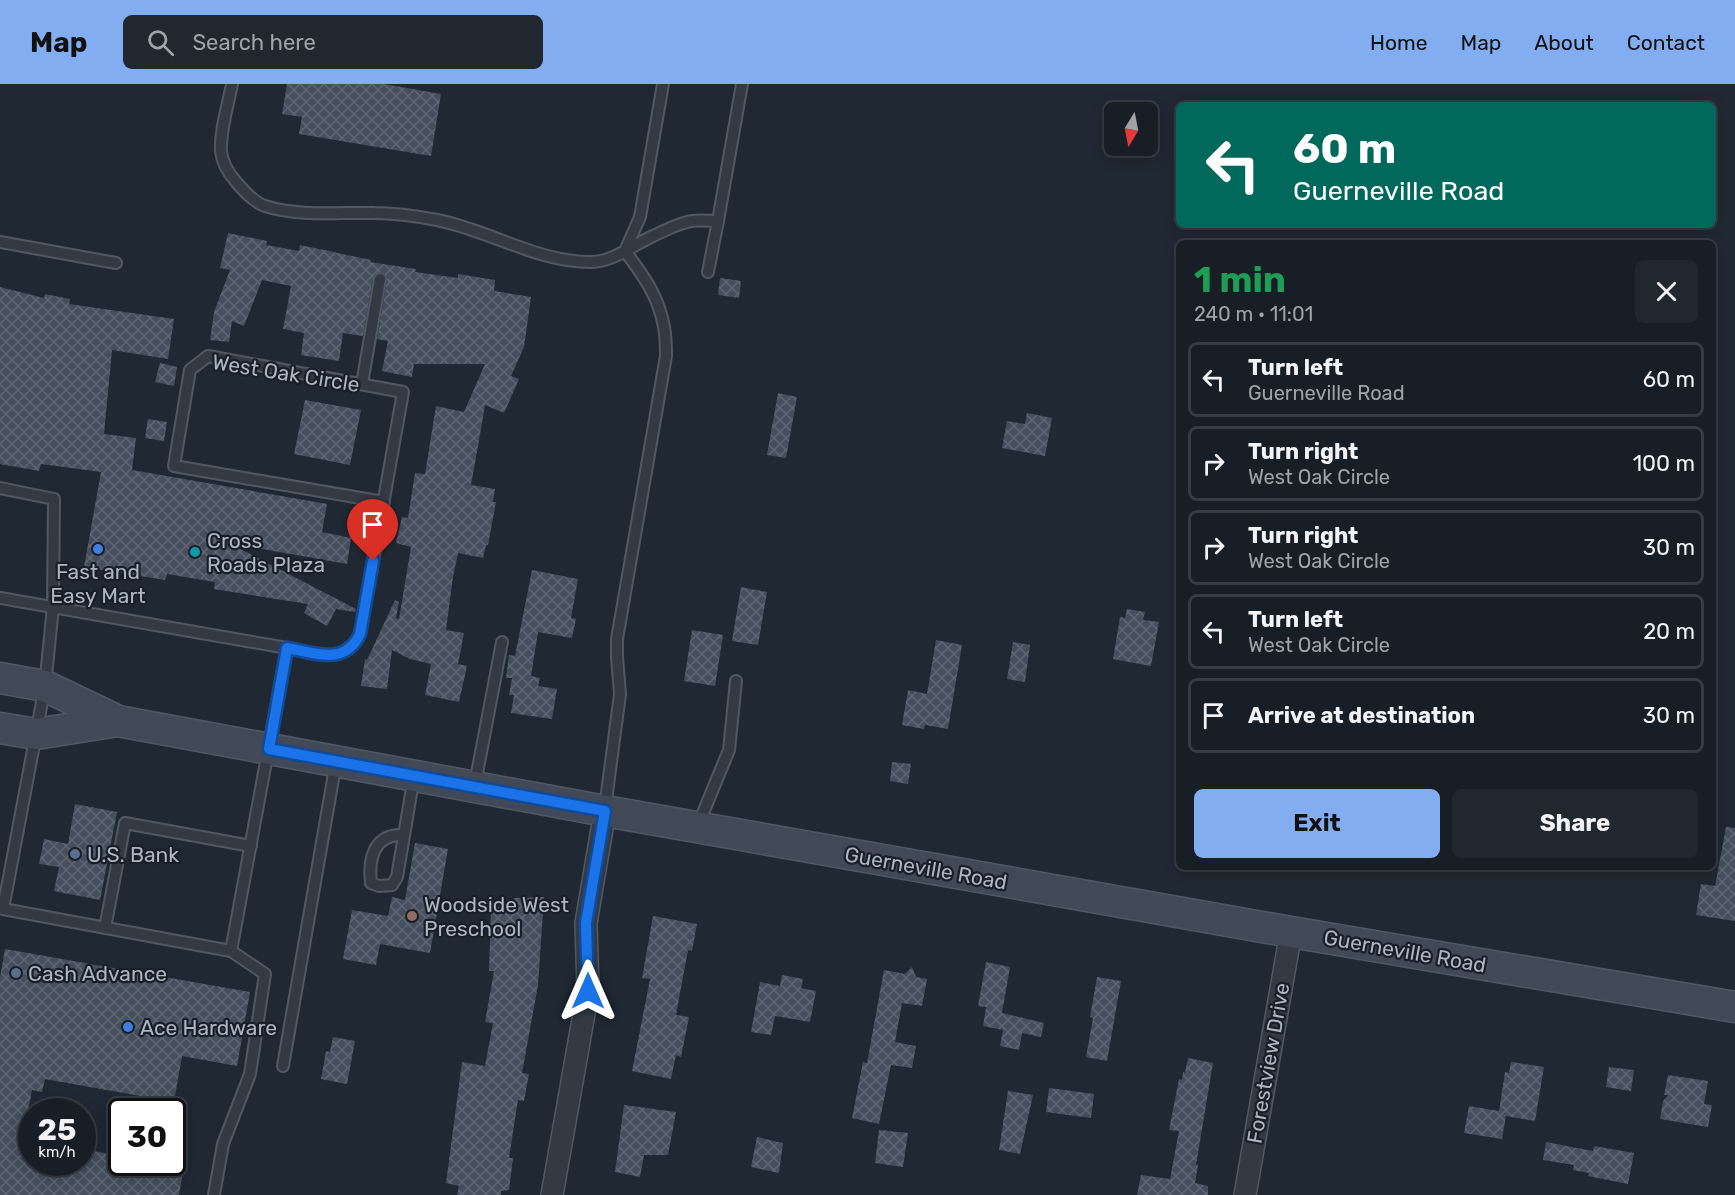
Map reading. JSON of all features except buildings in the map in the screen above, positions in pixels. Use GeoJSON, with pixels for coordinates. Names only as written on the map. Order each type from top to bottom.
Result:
{"type":"FeatureCollection","features":[{"type":"Feature","properties":{"kind":"main road","name":"Guerneville Road"},"geometry":{"type":"LineString","coordinates":[[0,678],[45,686],[118,721],[697,828],[1735,1007]]}},
{"type":"Feature","properties":{"kind":"main road","name":"Guerneville Road"},"geometry":{"type":"LineString","coordinates":[[0,728],[36,734],[118,721]]}},
{"type":"Feature","properties":{"kind":"street"},"geometry":{"type":"LineString","coordinates":[[552,1195],[588,991],[586,923],[605,811]]}},
{"type":"Feature","properties":{"kind":"street","name":"Forestview Drive"},"geometry":{"type":"LineString","coordinates":[[1245,1195],[1292,932]]}},
{"type":"Feature","properties":{"kind":"lane"},"geometry":{"type":"LineString","coordinates":[[232,84],[221,141],[221,153],[225,166],[246,194],[263,205],[310,213],[410,215],[470,229],[526,250],[592,262],[613,257],[652,236],[689,221],[718,221]]}},
{"type":"Feature","properties":{"kind":"lane"},"geometry":{"type":"LineString","coordinates":[[625,251],[640,217],[663,84]]}},
{"type":"Feature","properties":{"kind":"lane"},"geometry":{"type":"LineString","coordinates":[[708,272],[742,84]]}},
{"type":"Feature","properties":{"kind":"lane"},"geometry":{"type":"LineString","coordinates":[[0,242],[116,263]]}},
{"type":"Feature","properties":{"kind":"lane"},"geometry":{"type":"LineString","coordinates":[[605,811],[620,694],[617,639],[666,356],[665,328],[657,300],[645,278],[625,251]]}},
{"type":"Feature","properties":{"kind":"lane"},"geometry":{"type":"LineString","coordinates":[[362,384],[380,279]]}},
{"type":"Feature","properties":{"kind":"lane","name":"West Oak Circle"},"geometry":{"type":"LineString","coordinates":[[0,598],[335,655],[347,652],[355,644],[360,634],[384,502],[403,392],[208,356],[190,370],[174,466],[384,502]]}},
{"type":"Feature","properties":{"kind":"lane"},"geometry":{"type":"LineString","coordinates":[[0,488],[54,500],[53,608],[45,686],[1,910],[231,951],[266,974],[250,1074],[224,1144],[214,1195]]}},
{"type":"Feature","properties":{"kind":"lane"},"geometry":{"type":"LineString","coordinates":[[474,787],[502,642]]}},
{"type":"Feature","properties":{"kind":"lane"},"geometry":{"type":"LineString","coordinates":[[231,951],[287,648]]}},
{"type":"Feature","properties":{"kind":"lane"},"geometry":{"type":"LineString","coordinates":[[697,828],[729,750],[736,681]]}},
{"type":"Feature","properties":{"kind":"lane"},"geometry":{"type":"LineString","coordinates":[[283,1066],[336,761]]}},
{"type":"Feature","properties":{"kind":"lane"},"geometry":{"type":"LineString","coordinates":[[404,835],[394,834],[374,850],[369,868],[371,884],[392,885],[397,877],[414,776]]}},
{"type":"Feature","properties":{"kind":"lane"},"geometry":{"type":"LineString","coordinates":[[105,928],[125,823],[250,846]]}},
{"type":"Feature","properties":{"kind":"place","name":"Fast and Easy Mart"},"geometry":{"type":"Point","coordinates":[98,549]}},
{"type":"Feature","properties":{"kind":"place","name":"Cross Roads Plaza"},"geometry":{"type":"Point","coordinates":[195,552]}},
{"type":"Feature","properties":{"kind":"place","name":"U.S. Bank"},"geometry":{"type":"Point","coordinates":[75,854]}},
{"type":"Feature","properties":{"kind":"place","name":"Woodside West Preschool"},"geometry":{"type":"Point","coordinates":[412,916]}},
{"type":"Feature","properties":{"kind":"place","name":"Cash Advance"},"geometry":{"type":"Point","coordinates":[16,973]}},
{"type":"Feature","properties":{"kind":"place","name":"Ace Hardware"},"geometry":{"type":"Point","coordinates":[128,1027]}},
{"type":"Feature","properties":{"kind":"route"},"geometry":{"type":"LineString","coordinates":[[373,561],[360,634],[355,644],[347,652],[335,655],[287,648],[269,749],[605,811],[586,923],[588,991]]}}]}
